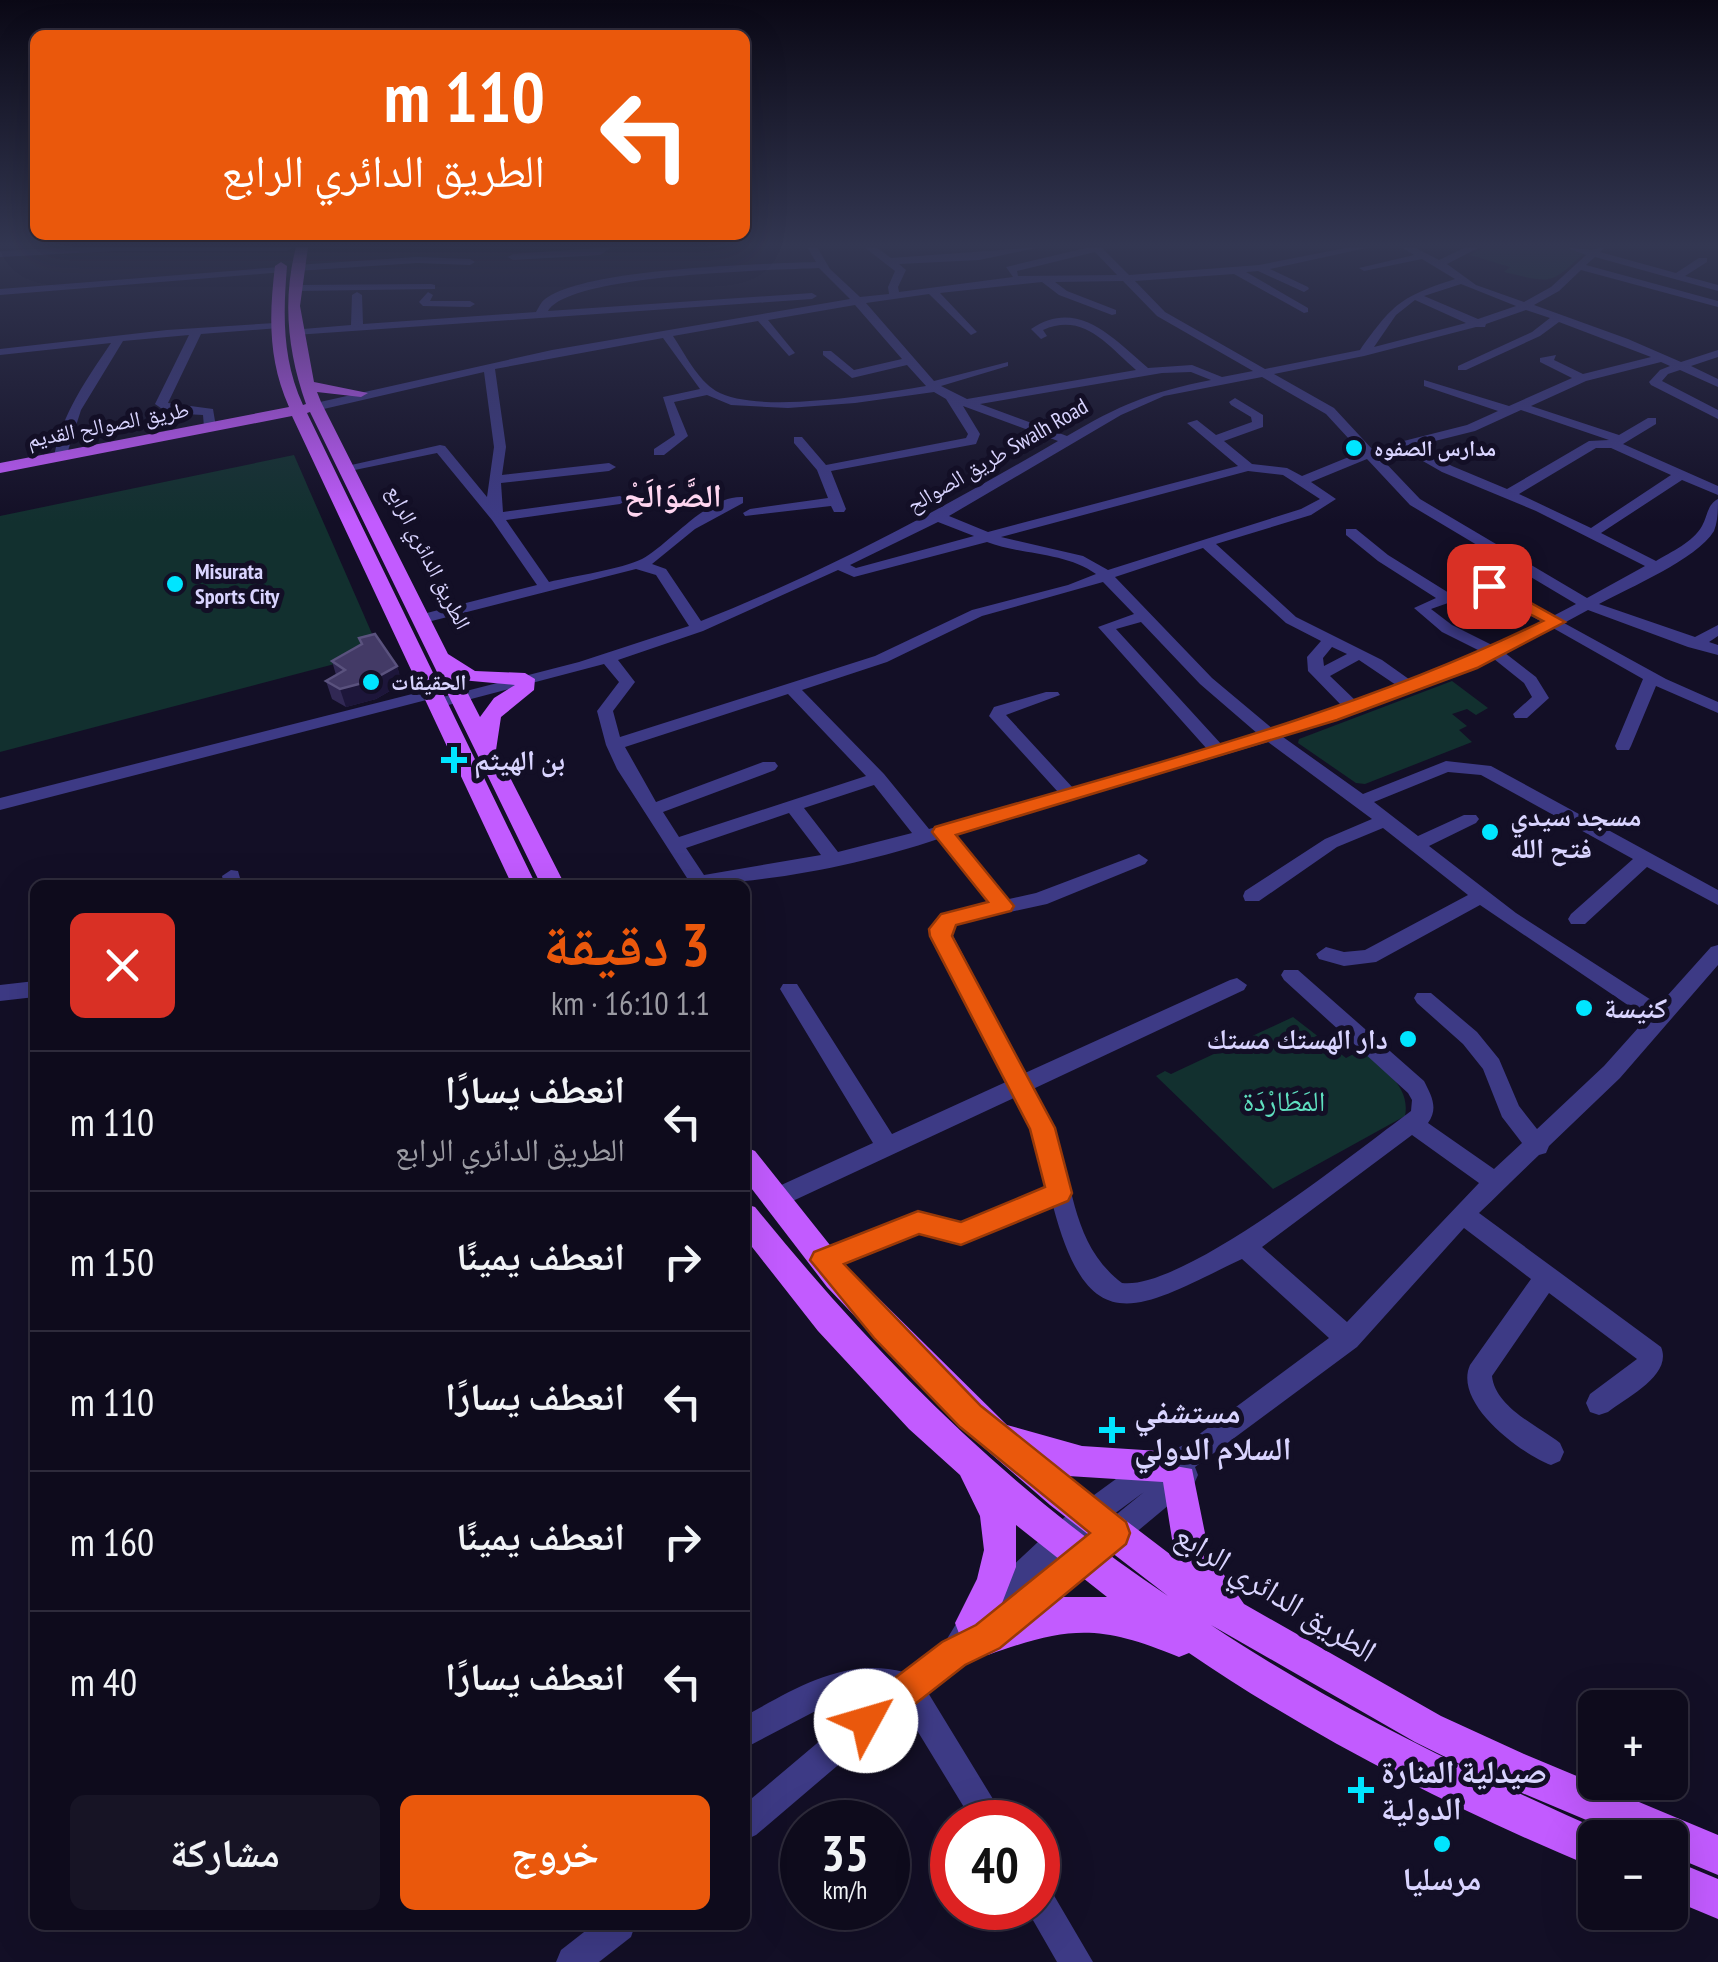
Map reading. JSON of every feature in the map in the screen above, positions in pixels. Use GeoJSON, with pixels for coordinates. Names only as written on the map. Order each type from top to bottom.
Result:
{"type":"FeatureCollection","features":[{"type":"Feature","properties":{"kind":"main road","name":"الطريق الدائري الرابع"},"geometry":{"type":"LineString","coordinates":[[280,339],[305,407],[510,873]]}},
{"type":"Feature","properties":{"kind":"main road","name":"الطريق الدائري الرابع"},"geometry":{"type":"LineString","coordinates":[[294,339],[296,384]]}},
{"type":"Feature","properties":{"kind":"main road"},"geometry":{"type":"LineString","coordinates":[[227,424],[271,406],[296,384],[362,394]]}},
{"type":"Feature","properties":{"kind":"main road"},"geometry":{"type":"LineString","coordinates":[[227,424],[288,425],[316,432],[362,394]]}},
{"type":"Feature","properties":{"kind":"main road","name":"طريق الصوالح القديم"},"geometry":{"type":"LineString","coordinates":[[0,468],[305,407]]}},
{"type":"Feature","properties":{"kind":"main road","name":"الطريق الدائري الرابع"},"geometry":{"type":"LineString","coordinates":[[316,432],[345,468],[549,880]]}},
{"type":"Feature","properties":{"kind":"main road"},"geometry":{"type":"LineString","coordinates":[[440,656],[470,676],[526,682]]}},
{"type":"Feature","properties":{"kind":"main road"},"geometry":{"type":"LineString","coordinates":[[491,762],[486,742],[489,715],[526,682]]}},
{"type":"Feature","properties":{"kind":"main road"},"geometry":{"type":"LineString","coordinates":[[538,861],[565,880]]}},
{"type":"Feature","properties":{"kind":"main road","name":"الطريق الدائري الرابع"},"geometry":{"type":"LineString","coordinates":[[750,1176],[778,1261],[860,1357],[959,1452],[1073,1549],[1252,1651],[1425,1768],[1578,1840]]}},
{"type":"Feature","properties":{"kind":"main road","name":"الطريق الدائري الرابع"},"geometry":{"type":"LineString","coordinates":[[759,1208],[824,1260],[884,1329],[971,1416],[1200,1600],[1252,1651],[1718,1855]]}},
{"type":"Feature","properties":{"kind":"main road"},"geometry":{"type":"LineString","coordinates":[[971,1416],[1001,1436],[1056,1459],[1117,1469],[1178,1468],[1186,1544],[1194,1567],[1252,1651]]}},
{"type":"Feature","properties":{"kind":"main road"},"geometry":{"type":"LineString","coordinates":[[959,1452],[994,1507],[1003,1546],[980,1630]]}},
{"type":"Feature","properties":{"kind":"main road"},"geometry":{"type":"LineString","coordinates":[[980,1630],[1074,1610],[1109,1614],[1252,1651]]}},
{"type":"Feature","properties":{"kind":"main road"},"geometry":{"type":"LineString","coordinates":[[1688,1886],[1718,1899]]}},
{"type":"Feature","properties":{"kind":"street"},"geometry":{"type":"LineString","coordinates":[[0,352],[115,339]]}},
{"type":"Feature","properties":{"kind":"street"},"geometry":{"type":"LineString","coordinates":[[60,457],[62,441],[79,404],[120,339]]}},
{"type":"Feature","properties":{"kind":"street"},"geometry":{"type":"LineString","coordinates":[[193,339],[161,404],[171,410],[209,412],[227,424]]}},
{"type":"Feature","properties":{"kind":"street","name":"طريق الصوالح القديم"},"geometry":{"type":"LineString","coordinates":[[305,407],[636,339]]}},
{"type":"Feature","properties":{"kind":"street"},"geometry":{"type":"LineString","coordinates":[[669,339],[709,391]]}},
{"type":"Feature","properties":{"kind":"street"},"geometry":{"type":"LineString","coordinates":[[778,339],[790,353]]}},
{"type":"Feature","properties":{"kind":"street"},"geometry":{"type":"LineString","coordinates":[[890,339],[934,387],[958,400],[1067,440]]}},
{"type":"Feature","properties":{"kind":"street"},"geometry":{"type":"LineString","coordinates":[[1113,339],[1144,370]]}},
{"type":"Feature","properties":{"kind":"street"},"geometry":{"type":"LineString","coordinates":[[1203,339],[1330,411],[1415,502],[1586,604],[1718,650]]}},
{"type":"Feature","properties":{"kind":"street"},"geometry":{"type":"LineString","coordinates":[[1364,354],[1375,339]]}},
{"type":"Feature","properties":{"kind":"street","name":"طريق الصوالح Swalh Road"},"geometry":{"type":"LineString","coordinates":[[0,804],[437,703],[461,701],[608,658],[698,628],[841,566],[938,517],[1138,402],[1219,379],[1364,354],[1426,339]]}},
{"type":"Feature","properties":{"kind":"street"},"geometry":{"type":"LineString","coordinates":[[1462,368],[1526,339]]}},
{"type":"Feature","properties":{"kind":"street"},"geometry":{"type":"LineString","coordinates":[[1611,339],[1718,383]]}},
{"type":"Feature","properties":{"kind":"street"},"geometry":{"type":"LineString","coordinates":[[0,368],[16,350]]}},
{"type":"Feature","properties":{"kind":"street"},"geometry":{"type":"LineString","coordinates":[[826,353],[852,374],[910,361]]}},
{"type":"Feature","properties":{"kind":"street"},"geometry":{"type":"LineString","coordinates":[[1718,353],[1664,372],[1655,382],[1718,414]]}},
{"type":"Feature","properties":{"kind":"street"},"geometry":{"type":"LineString","coordinates":[[1552,357],[1544,360],[1582,378]]}},
{"type":"Feature","properties":{"kind":"street"},"geometry":{"type":"LineString","coordinates":[[1303,480],[1370,453],[1471,428],[1582,378],[1661,358]]}},
{"type":"Feature","properties":{"kind":"street"},"geometry":{"type":"LineString","coordinates":[[659,452],[682,436],[667,400],[709,391],[742,401],[809,403],[934,387],[1004,364]]}},
{"type":"Feature","properties":{"kind":"street"},"geometry":{"type":"LineString","coordinates":[[489,367],[500,447],[495,480],[497,517]]}},
{"type":"Feature","properties":{"kind":"street"},"geometry":{"type":"LineString","coordinates":[[958,400],[1048,391],[1144,370],[1185,368],[1219,379]]}},
{"type":"Feature","properties":{"kind":"street"},"geometry":{"type":"LineString","coordinates":[[1428,383],[1617,442],[1718,491]]}},
{"type":"Feature","properties":{"kind":"street"},"geometry":{"type":"LineString","coordinates":[[823,469],[972,441],[974,434],[958,400]]}},
{"type":"Feature","properties":{"kind":"street"},"geometry":{"type":"LineString","coordinates":[[1215,440],[1259,424],[1257,415],[1235,402]]}},
{"type":"Feature","properties":{"kind":"street"},"geometry":{"type":"LineString","coordinates":[[1508,494],[1593,444],[1617,442],[1652,421]]}},
{"type":"Feature","properties":{"kind":"street"},"geometry":{"type":"LineString","coordinates":[[1193,423],[1248,467]]}},
{"type":"Feature","properties":{"kind":"street"},"geometry":{"type":"LineString","coordinates":[[750,513],[838,506],[823,469],[798,440]]}},
{"type":"Feature","properties":{"kind":"street"},"geometry":{"type":"LineString","coordinates":[[1404,446],[1657,567]]}},
{"type":"Feature","properties":{"kind":"street"},"geometry":{"type":"LineString","coordinates":[[345,468],[440,449],[497,517],[544,586]]}},
{"type":"Feature","properties":{"kind":"street"},"geometry":{"type":"LineString","coordinates":[[614,745],[793,690],[881,658],[977,613],[1073,588],[1327,502],[1328,496],[1287,472],[1248,467],[854,573],[841,566]]}},
{"type":"Feature","properties":{"kind":"street"},"geometry":{"type":"LineString","coordinates":[[495,480],[609,468]]}},
{"type":"Feature","properties":{"kind":"street"},"geometry":{"type":"LineString","coordinates":[[1589,535],[1681,474]]}},
{"type":"Feature","properties":{"kind":"street"},"geometry":{"type":"LineString","coordinates":[[497,517],[620,500]]}},
{"type":"Feature","properties":{"kind":"street"},"geometry":{"type":"LineString","coordinates":[[420,620],[643,564],[690,526],[738,500]]}},
{"type":"Feature","properties":{"kind":"street"},"geometry":{"type":"LineString","coordinates":[[716,880],[834,860],[934,834],[1270,736],[1411,688],[1556,622],[1657,567],[1707,531],[1718,504]]}},
{"type":"Feature","properties":{"kind":"street"},"geometry":{"type":"LineString","coordinates":[[938,517],[987,539],[1078,560],[1106,574],[1206,681],[1270,736],[1482,896],[1663,1018]]}},
{"type":"Feature","properties":{"kind":"street"},"geometry":{"type":"LineString","coordinates":[[1352,532],[1383,558],[1447,598]]}},
{"type":"Feature","properties":{"kind":"street"},"geometry":{"type":"LineString","coordinates":[[1206,542],[1291,620],[1328,642],[1360,654],[1411,688]]}},
{"type":"Feature","properties":{"kind":"street"},"geometry":{"type":"LineString","coordinates":[[643,564],[661,572],[698,628]]}},
{"type":"Feature","properties":{"kind":"street"},"geometry":{"type":"LineString","coordinates":[[1521,714],[1541,698],[1522,672],[1495,652],[1420,610],[1486,585],[1652,677],[1718,708]]}},
{"type":"Feature","properties":{"kind":"street"},"geometry":{"type":"LineString","coordinates":[[1145,616],[1106,627],[1217,750]]}},
{"type":"Feature","properties":{"kind":"street"},"geometry":{"type":"LineString","coordinates":[[1693,644],[1718,630]]}},
{"type":"Feature","properties":{"kind":"street"},"geometry":{"type":"LineString","coordinates":[[1520,639],[1522,672]]}},
{"type":"Feature","properties":{"kind":"street"},"geometry":{"type":"LineString","coordinates":[[1328,642],[1314,664],[1352,708]]}},
{"type":"Feature","properties":{"kind":"street"},"geometry":{"type":"LineString","coordinates":[[1319,674],[1360,654]]}},
{"type":"Feature","properties":{"kind":"street"},"geometry":{"type":"LineString","coordinates":[[608,658],[626,682],[605,710],[614,745],[675,845],[691,880]]}},
{"type":"Feature","properties":{"kind":"street"},"geometry":{"type":"LineString","coordinates":[[1623,746],[1652,677]]}},
{"type":"Feature","properties":{"kind":"street"},"geometry":{"type":"LineString","coordinates":[[793,690],[1004,906]]}},
{"type":"Feature","properties":{"kind":"street"},"geometry":{"type":"LineString","coordinates":[[1052,695],[1000,711],[996,716],[1069,794]]}},
{"type":"Feature","properties":{"kind":"street"},"geometry":{"type":"LineString","coordinates":[[652,810],[769,766]]}},
{"type":"Feature","properties":{"kind":"street"},"geometry":{"type":"LineString","coordinates":[[1361,801],[1446,766],[1471,766],[1485,770],[1718,898]]}},
{"type":"Feature","properties":{"kind":"street"},"geometry":{"type":"LineString","coordinates":[[675,845],[878,778]]}},
{"type":"Feature","properties":{"kind":"street"},"geometry":{"type":"LineString","coordinates":[[793,806],[834,860]]}},
{"type":"Feature","properties":{"kind":"street"},"geometry":{"type":"LineString","coordinates":[[1416,845],[1470,818]]}},
{"type":"Feature","properties":{"kind":"street"},"geometry":{"type":"LineString","coordinates":[[1252,896],[1331,843],[1386,820]]}},
{"type":"Feature","properties":{"kind":"street"},"geometry":{"type":"LineString","coordinates":[[1578,919],[1644,858]]}},
{"type":"Feature","properties":{"kind":"street"},"geometry":{"type":"LineString","coordinates":[[1139,860],[1040,898],[948,919],[940,929],[1042,1128],[1073,1238],[1092,1274],[1117,1293],[1131,1295],[1153,1290],[1245,1246],[1422,1115],[1424,1100],[1416,1087],[1292,975]]}},
{"type":"Feature","properties":{"kind":"street"},"geometry":{"type":"LineString","coordinates":[[1326,954],[1344,959],[1369,957],[1482,896]]}},
{"type":"Feature","properties":{"kind":"street"},"geometry":{"type":"LineString","coordinates":[[750,1820],[908,1687],[954,1654],[1103,1523],[1348,1339],[1462,1214],[1538,1146],[1663,1018],[1718,952]]}},
{"type":"Feature","properties":{"kind":"street"},"geometry":{"type":"LineString","coordinates":[[759,1208],[886,1144],[1237,984]]}},
{"type":"Feature","properties":{"kind":"street"},"geometry":{"type":"LineString","coordinates":[[790,988],[886,1144]]}},
{"type":"Feature","properties":{"kind":"street"},"geometry":{"type":"LineString","coordinates":[[0,992],[30,989]]}},
{"type":"Feature","properties":{"kind":"street"},"geometry":{"type":"LineString","coordinates":[[1424,998],[1470,1038],[1492,1065],[1510,1111],[1538,1146]]}},
{"type":"Feature","properties":{"kind":"street"},"geometry":{"type":"LineString","coordinates":[[1412,1124],[1498,1184]]}},
{"type":"Feature","properties":{"kind":"street"},"geometry":{"type":"LineString","coordinates":[[824,1260],[918,1222],[961,1234],[1059,1193]]}},
{"type":"Feature","properties":{"kind":"street"},"geometry":{"type":"LineString","coordinates":[[1462,1214],[1652,1355],[1651,1364],[1599,1403]]}},
{"type":"Feature","properties":{"kind":"street"},"geometry":{"type":"LineString","coordinates":[[1245,1246],[1348,1339]]}},
{"type":"Feature","properties":{"kind":"street"},"geometry":{"type":"LineString","coordinates":[[1548,1276],[1478,1373],[1478,1382],[1489,1402],[1550,1452]]}},
{"type":"Feature","properties":{"kind":"street"},"geometry":{"type":"LineString","coordinates":[[750,1730],[835,1685],[886,1680],[908,1687],[977,1800]]}},
{"type":"Feature","properties":{"kind":"street"},"geometry":{"type":"LineString","coordinates":[[574,1962],[614,1930]]}},
{"type":"Feature","properties":{"kind":"street"},"geometry":{"type":"LineString","coordinates":[[1057,1930],[1076,1962]]}},
{"type":"Feature","properties":{"kind":"green space","name":"Misurata Sports City"},"geometry":{"type":"Polygon","coordinates":[[[294,455],[380,652],[0,752],[0,516],[294,455]]]}},
{"type":"Feature","properties":{"kind":"green space"},"geometry":{"type":"Polygon","coordinates":[[[1452,681],[1488,708],[1476,715],[1467,709],[1452,714],[1467,726],[1459,730],[1472,742],[1365,784],[1356,783],[1298,743],[1299,739],[1452,681]]]}},
{"type":"Feature","properties":{"kind":"green space","name":"المَطَارْدَة"},"geometry":{"type":"Polygon","coordinates":[[[1293,1017],[1346,1058],[1361,1050],[1386,1071],[1404,1095],[1405,1116],[1273,1189],[1156,1076],[1165,1071],[1171,1074],[1293,1017]]]}},
{"type":"Feature","properties":{"kind":"building"},"geometry":{"type":"Polygon","coordinates":[[[375,634],[397,666],[370,681],[340,689],[326,681],[345,670],[332,661],[362,644],[359,638],[375,634]]]}},
{"type":"Feature","properties":{"kind":"place","name":"مدارس الصفوه"},"geometry":{"type":"Point","coordinates":[1354,448]}},
{"type":"Feature","properties":{"kind":"place","name":"Misurata Sports City"},"geometry":{"type":"Point","coordinates":[175,584]}},
{"type":"Feature","properties":{"kind":"place","name":"الحقيقات"},"geometry":{"type":"Point","coordinates":[371,682]}},
{"type":"Feature","properties":{"kind":"place","name":"بن الهيثم"},"geometry":{"type":"Point","coordinates":[454,760]}},
{"type":"Feature","properties":{"kind":"place","name":"مسجد سيدي فتح الله"},"geometry":{"type":"Point","coordinates":[1490,832]}},
{"type":"Feature","properties":{"kind":"place","name":"كنيسة"},"geometry":{"type":"Point","coordinates":[1584,1008]}},
{"type":"Feature","properties":{"kind":"place","name":"دار الهستك مستك"},"geometry":{"type":"Point","coordinates":[1408,1039]}},
{"type":"Feature","properties":{"kind":"place","name":"مستشفي السلام الدولي"},"geometry":{"type":"Point","coordinates":[1112,1430]}},
{"type":"Feature","properties":{"kind":"place","name":"صيدلية المنارة الدولية"},"geometry":{"type":"Point","coordinates":[1361,1790]}},
{"type":"Feature","properties":{"kind":"place","name":"مرسليا"},"geometry":{"type":"Point","coordinates":[1442,1844]}},
{"type":"Feature","properties":{"kind":"district","name":"الصَّوَالَحْ"},"geometry":{"type":"Point","coordinates":[673,496]}},
{"type":"Feature","properties":{"kind":"route"},"geometry":{"type":"LineString","coordinates":[[866,1721],[954,1654],[988,1637],[1114,1533],[971,1416],[884,1329],[824,1260],[918,1222],[961,1234],[1059,1193],[1042,1128],[1021,1082],[941,936],[940,929],[948,919],[1004,906],[942,832],[1331,716],[1471,664],[1556,622],[1489,586]]}}]}
